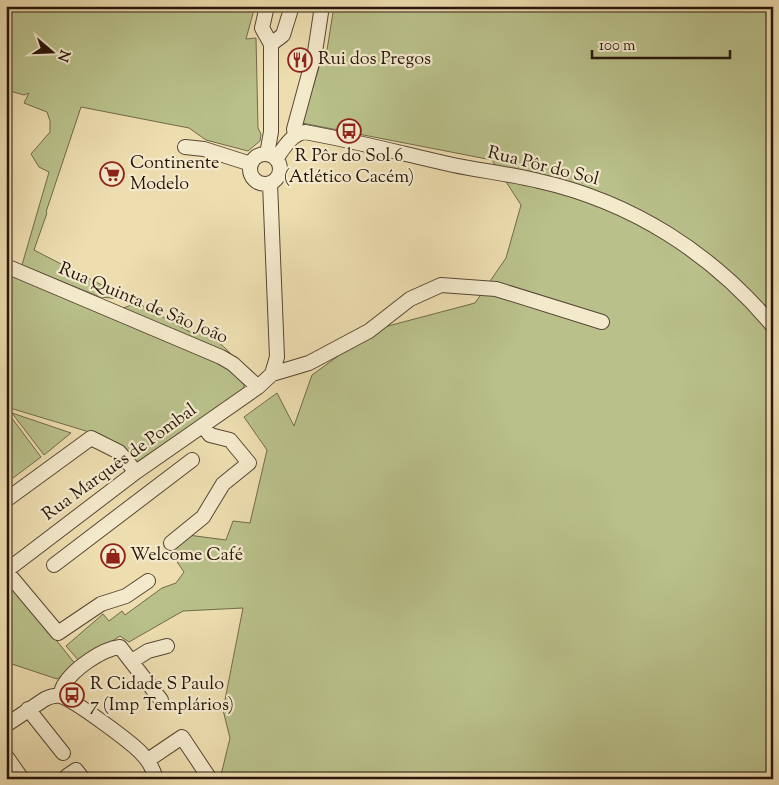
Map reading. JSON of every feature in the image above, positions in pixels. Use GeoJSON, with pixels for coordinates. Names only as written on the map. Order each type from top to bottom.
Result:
{"type":"FeatureCollection","features":[{"type":"Feature","properties":{"kind":"street"},"geometry":{"type":"LineString","coordinates":[[267,6],[262,28],[271,44],[270,132],[272,156],[279,163],[280,173],[275,181],[266,184],[256,182],[250,174],[250,164],[256,156],[272,156],[294,137],[294,129],[315,52],[322,6]]}},
{"type":"Feature","properties":{"kind":"street"},"geometry":{"type":"LineString","coordinates":[[271,44],[283,35],[292,6]]}},
{"type":"Feature","properties":{"kind":"street","name":"Rua Pôr do Sol"},"geometry":{"type":"LineString","coordinates":[[270,132],[279,137],[294,137],[305,132],[316,134],[538,181],[598,199],[642,219],[688,246],[741,290],[773,326]]}},
{"type":"Feature","properties":{"kind":"street"},"geometry":{"type":"LineString","coordinates":[[185,147],[204,149],[250,164]]}},
{"type":"Feature","properties":{"kind":"street"},"geometry":{"type":"LineString","coordinates":[[270,184],[276,357],[272,374],[309,363],[369,331],[410,299],[442,285],[496,290],[602,322]]}},
{"type":"Feature","properties":{"kind":"street","name":"Rua Quinta de São João"},"geometry":{"type":"LineString","coordinates":[[6,266],[221,357],[233,364],[258,387]]}},
{"type":"Feature","properties":{"kind":"street","name":"Rua Marquês de Pombal"},"geometry":{"type":"LineString","coordinates":[[6,571],[136,472],[258,387],[272,374]]}},
{"type":"Feature","properties":{"kind":"street"},"geometry":{"type":"LineString","coordinates":[[171,543],[203,517],[223,484],[249,463],[230,440],[210,435],[203,426]]}},
{"type":"Feature","properties":{"kind":"street"},"geometry":{"type":"LineString","coordinates":[[6,500],[91,438],[119,452],[136,472]]}},
{"type":"Feature","properties":{"kind":"street"},"geometry":{"type":"LineString","coordinates":[[54,565],[192,460]]}},
{"type":"Feature","properties":{"kind":"street"},"geometry":{"type":"LineString","coordinates":[[108,494],[123,513]]}},
{"type":"Feature","properties":{"kind":"street"},"geometry":{"type":"LineString","coordinates":[[6,571],[58,633],[101,604],[126,596],[148,581]]}},
{"type":"Feature","properties":{"kind":"street"},"geometry":{"type":"LineString","coordinates":[[132,661],[148,651],[167,646]]}},
{"type":"Feature","properties":{"kind":"street"},"geometry":{"type":"LineString","coordinates":[[60,696],[64,685],[80,667],[110,648],[120,647],[161,700]]}},
{"type":"Feature","properties":{"kind":"street"},"geometry":{"type":"LineString","coordinates":[[7,722],[44,699],[51,696],[60,696],[76,704],[136,747],[152,766],[156,779]]}},
{"type":"Feature","properties":{"kind":"street"},"geometry":{"type":"LineString","coordinates":[[28,709],[63,753]]}},
{"type":"Feature","properties":{"kind":"street"},"geometry":{"type":"LineString","coordinates":[[148,760],[182,737],[210,779]]}},
{"type":"Feature","properties":{"kind":"street"},"geometry":{"type":"LineString","coordinates":[[6,756],[22,779]]}},
{"type":"Feature","properties":{"kind":"street"},"geometry":{"type":"LineString","coordinates":[[69,779],[67,776],[76,770],[83,779]]}},
{"type":"Feature","properties":{"kind":"green space"},"geometry":{"type":"Polygon","coordinates":[[[6,6],[255,6],[246,39],[256,38],[258,128],[261,134],[260,141],[248,151],[206,140],[189,128],[81,107],[34,250],[123,296],[121,299],[100,297],[22,265],[49,172],[39,167],[31,154],[50,132],[50,121],[47,112],[24,103],[29,93],[24,95],[6,90],[6,6]]]}},
{"type":"Feature","properties":{"kind":"green space"},"geometry":{"type":"Polygon","coordinates":[[[334,6],[773,6],[773,779],[220,779],[230,738],[223,710],[243,608],[183,611],[129,642],[120,636],[80,662],[66,646],[103,614],[109,621],[122,611],[125,615],[162,588],[176,583],[184,572],[169,550],[188,535],[226,540],[233,521],[250,523],[267,450],[244,417],[277,393],[294,426],[312,375],[356,343],[369,331],[475,303],[506,258],[521,205],[492,160],[302,123],[323,54],[327,50],[334,6]]]}},
{"type":"Feature","properties":{"kind":"green space"},"geometry":{"type":"Polygon","coordinates":[[[6,269],[225,362],[244,385],[244,389],[137,462],[126,449],[96,434],[10,408],[6,411],[6,269]]]}},
{"type":"Feature","properties":{"kind":"green space"},"geometry":{"type":"Polygon","coordinates":[[[134,301],[192,333],[194,330],[210,337],[232,355],[123,308],[129,306],[134,301]]]}},
{"type":"Feature","properties":{"kind":"green space"},"geometry":{"type":"Polygon","coordinates":[[[8,413],[41,457],[13,478],[6,469],[6,415],[8,413]]]}},
{"type":"Feature","properties":{"kind":"green space"},"geometry":{"type":"Polygon","coordinates":[[[12,413],[71,433],[44,455],[12,413]]]}},
{"type":"Feature","properties":{"kind":"green space"},"geometry":{"type":"Polygon","coordinates":[[[15,588],[76,665],[57,679],[6,662],[6,605],[9,593],[6,590],[15,588]]]}},
{"type":"Feature","properties":{"kind":"place","name":"Rui dos Pregos"},"geometry":{"type":"Point","coordinates":[300,60]}},
{"type":"Feature","properties":{"kind":"place","name":"R Pôr do Sol 6 (Atlético Cacém)"},"geometry":{"type":"Point","coordinates":[349,131]}},
{"type":"Feature","properties":{"kind":"place","name":"Continente Modelo"},"geometry":{"type":"Point","coordinates":[112,174]}},
{"type":"Feature","properties":{"kind":"place","name":"Welcome Café"},"geometry":{"type":"Point","coordinates":[113,556]}},
{"type":"Feature","properties":{"kind":"place","name":"R Cidade S Paulo 7 (Imp Templários)"},"geometry":{"type":"Point","coordinates":[72,695]}}]}
